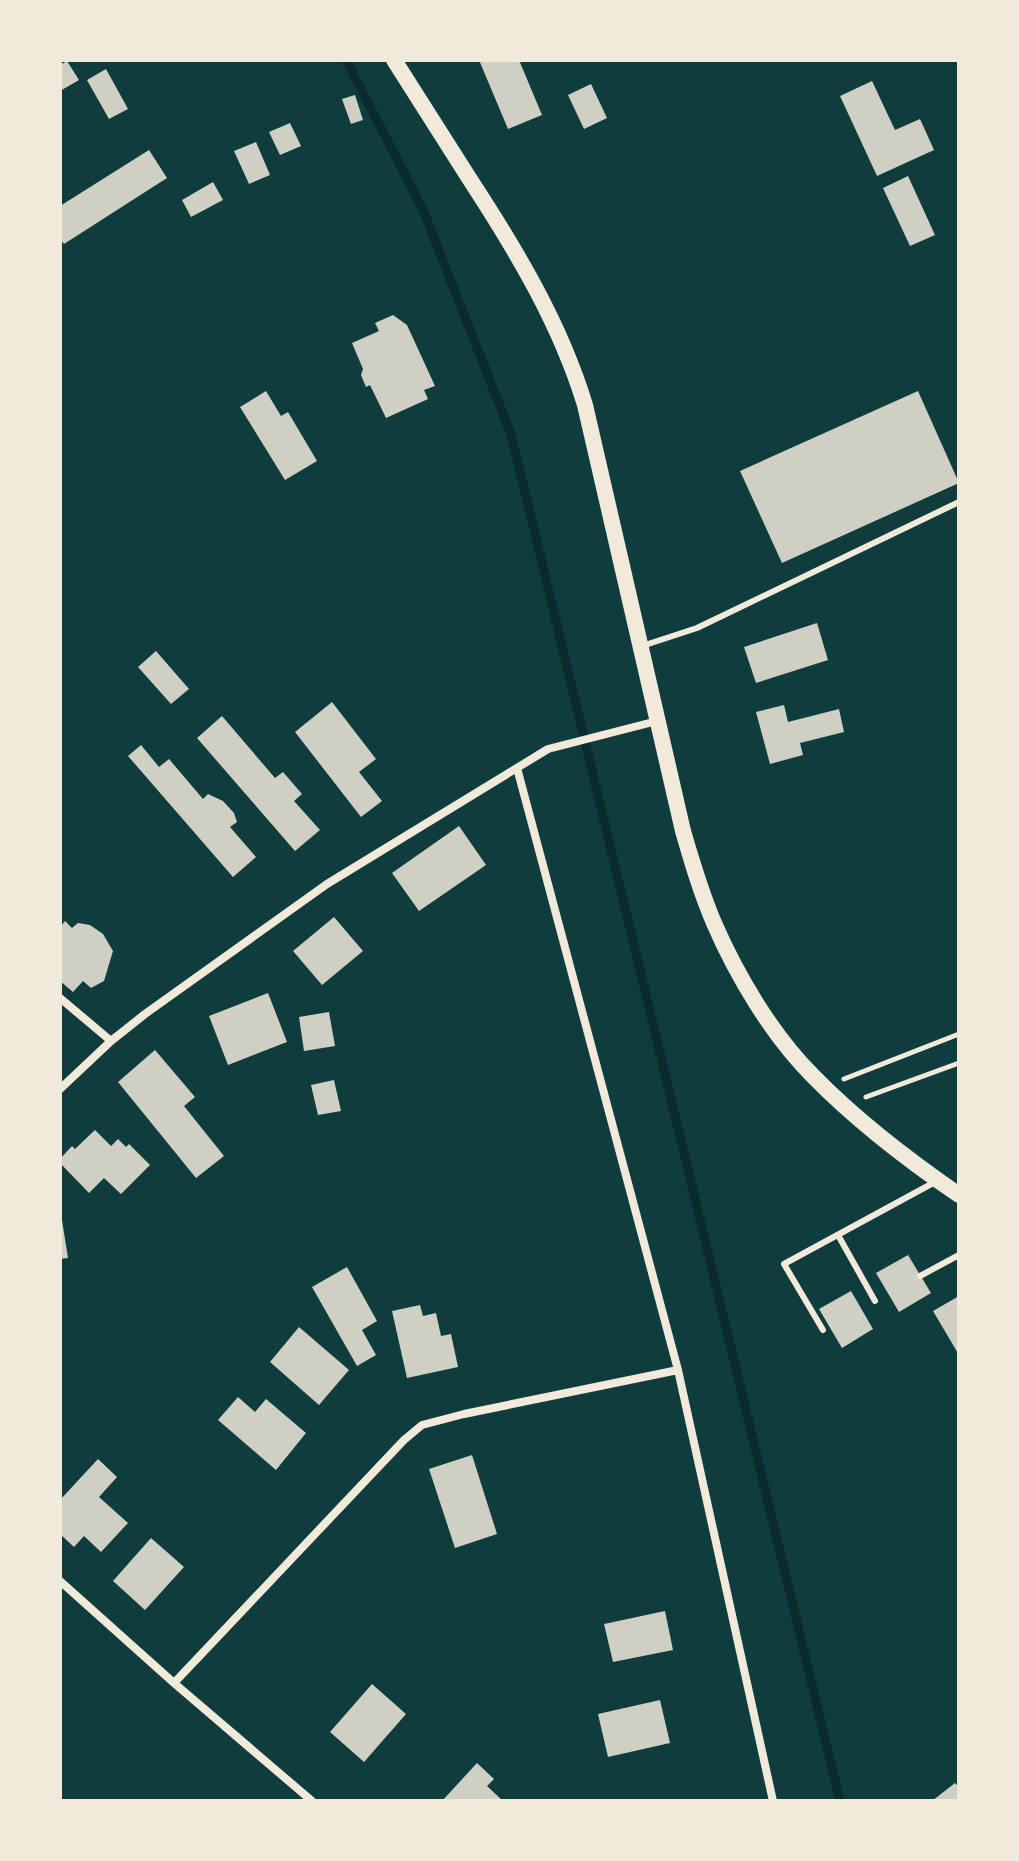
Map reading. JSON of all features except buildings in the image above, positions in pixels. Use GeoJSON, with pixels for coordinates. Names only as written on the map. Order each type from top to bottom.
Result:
{"type":"FeatureCollection","features":[{"type":"Feature","properties":{"kind":"main road"},"geometry":{"type":"LineString","coordinates":[[394,60],[518,257],[574,368],[642,646],[683,831],[715,925],[744,982],[793,1054],[844,1105],[959,1195]]}},
{"type":"Feature","properties":{"kind":"street"},"geometry":{"type":"LineString","coordinates":[[60,1089],[145,1014],[327,884],[548,749],[658,720]]}},
{"type":"Feature","properties":{"kind":"street"},"geometry":{"type":"LineString","coordinates":[[517,768],[678,1370],[773,1801]]}},
{"type":"Feature","properties":{"kind":"street"},"geometry":{"type":"LineString","coordinates":[[60,998],[111,1041]]}},
{"type":"Feature","properties":{"kind":"street"},"geometry":{"type":"LineString","coordinates":[[174,1683],[404,1440],[422,1425],[678,1370]]}},
{"type":"Feature","properties":{"kind":"street"},"geometry":{"type":"LineString","coordinates":[[60,1581],[312,1801]]}},
{"type":"Feature","properties":{"kind":"lane"},"geometry":{"type":"LineString","coordinates":[[642,646],[697,628],[959,502]]}},
{"type":"Feature","properties":{"kind":"lane"},"geometry":{"type":"LineString","coordinates":[[823,1330],[784,1264],[938,1181]]}},
{"type":"Feature","properties":{"kind":"lane"},"geometry":{"type":"LineString","coordinates":[[838,1235],[875,1301]]}},
{"type":"Feature","properties":{"kind":"lane"},"geometry":{"type":"LineString","coordinates":[[920,1276],[959,1255]]}},
{"type":"Feature","properties":{"kind":"path"},"geometry":{"type":"LineString","coordinates":[[825,1087],[959,1034]]}},
{"type":"Feature","properties":{"kind":"path"},"geometry":{"type":"LineString","coordinates":[[844,1105],[959,1063]]}},
{"type":"Feature","properties":{"kind":"waterway"},"geometry":{"type":"LineString","coordinates":[[346,60],[423,210],[511,434],[840,1801]]}}]}
